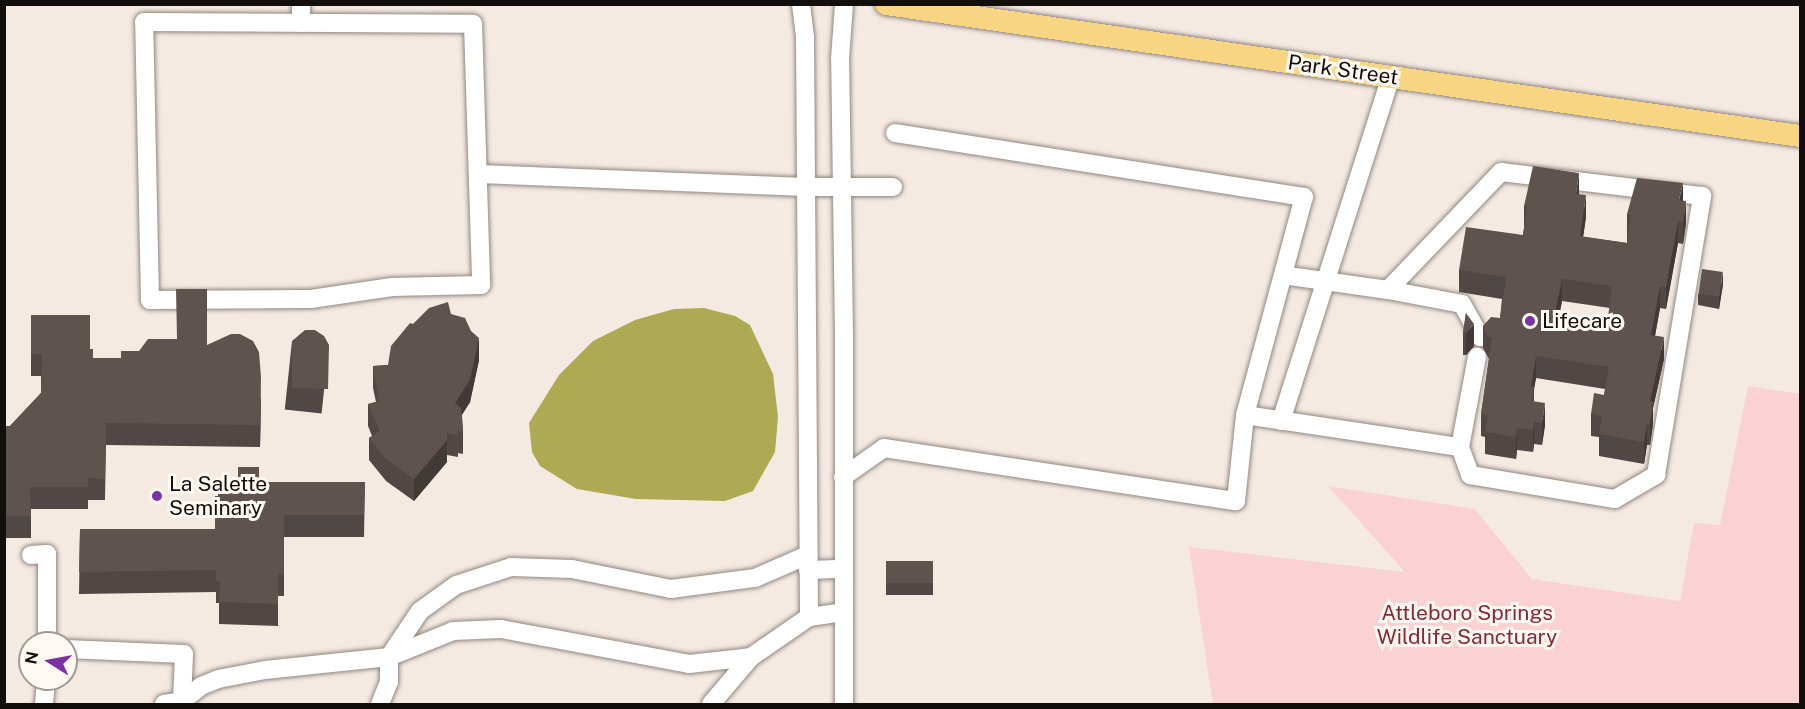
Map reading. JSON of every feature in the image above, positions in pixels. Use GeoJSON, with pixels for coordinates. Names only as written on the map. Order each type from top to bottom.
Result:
{"type":"FeatureCollection","features":[{"type":"Feature","properties":{"kind":"main road","name":"Park Street"},"geometry":{"type":"LineString","coordinates":[[886,4],[1800,136]]}},
{"type":"Feature","properties":{"kind":"lane"},"geometry":{"type":"LineString","coordinates":[[301,23],[302,4]]}},
{"type":"Feature","properties":{"kind":"lane"},"geometry":{"type":"LineString","coordinates":[[801,4],[806,37],[808,617]]}},
{"type":"Feature","properties":{"kind":"lane"},"geometry":{"type":"LineString","coordinates":[[844,4],[840,59],[844,334],[844,705]]}},
{"type":"Feature","properties":{"kind":"lane"},"geometry":{"type":"LineString","coordinates":[[275,14],[301,23],[472,24],[479,174],[481,285],[392,287],[311,298],[150,300],[144,22],[275,14]]}},
{"type":"Feature","properties":{"kind":"lane"},"geometry":{"type":"LineString","coordinates":[[1281,421],[1392,76]]}},
{"type":"Feature","properties":{"kind":"lane"},"geometry":{"type":"LineString","coordinates":[[843,477],[884,448],[1236,501],[1245,415],[1304,197],[895,133]]}},
{"type":"Feature","properties":{"kind":"lane"},"geometry":{"type":"LineString","coordinates":[[1388,290],[1501,172],[1702,196],[1656,475],[1615,498],[1470,475],[1460,447],[1477,357]]}},
{"type":"Feature","properties":{"kind":"lane"},"geometry":{"type":"LineString","coordinates":[[479,174],[805,187],[893,187]]}},
{"type":"Feature","properties":{"kind":"lane"},"geometry":{"type":"LineString","coordinates":[[1283,275],[1388,290],[1462,304],[1480,337]]}},
{"type":"Feature","properties":{"kind":"lane"},"geometry":{"type":"LineString","coordinates":[[1245,415],[1460,447]]}},
{"type":"Feature","properties":{"kind":"lane"},"geometry":{"type":"LineString","coordinates":[[31,555],[46,554],[47,631]]}},
{"type":"Feature","properties":{"kind":"lane"},"geometry":{"type":"LineString","coordinates":[[380,705],[389,682],[389,657],[420,611],[456,585],[511,567],[572,568],[671,589],[755,578],[808,562],[844,569]]}},
{"type":"Feature","properties":{"kind":"lane"},"geometry":{"type":"LineString","coordinates":[[711,705],[751,657],[808,617],[844,612]]}},
{"type":"Feature","properties":{"kind":"lane"},"geometry":{"type":"LineString","coordinates":[[173,703],[201,686],[218,679],[265,670],[389,657],[453,632],[501,629],[689,663],[751,657]]}},
{"type":"Feature","properties":{"kind":"lane"},"geometry":{"type":"LineString","coordinates":[[78,650],[184,654],[173,703]]}},
{"type":"Feature","properties":{"kind":"lane"},"geometry":{"type":"LineString","coordinates":[[30,705],[54,705]]}},
{"type":"Feature","properties":{"kind":"green space","name":"Attleboro Springs Wildlife Sanctuary"},"geometry":{"type":"Polygon","coordinates":[[[1748,386],[1800,394],[1800,704],[1213,704],[1189,547],[1405,572],[1328,486],[1475,509],[1532,579],[1680,601],[1694,523],[1720,525],[1748,386]]]}},
{"type":"Feature","properties":{"kind":"shaded area"},"geometry":{"type":"Polygon","coordinates":[[[704,308],[735,316],[750,325],[773,374],[778,417],[775,452],[753,491],[725,501],[636,499],[577,489],[540,466],[532,452],[529,423],[559,375],[593,341],[635,320],[674,309],[704,308]]]}},
{"type":"Feature","properties":{"kind":"building","name":"Lifecare"},"geometry":{"type":"Polygon","coordinates":[[[1533,166],[1579,173],[1576,194],[1586,195],[1580,236],[1627,243],[1631,215],[1627,214],[1637,178],[1683,183],[1679,200],[1686,201],[1683,222],[1678,221],[1666,287],[1660,286],[1651,335],[1664,337],[1650,401],[1653,402],[1650,423],[1647,423],[1644,442],[1599,434],[1602,416],[1591,414],[1594,393],[1604,395],[1609,367],[1536,356],[1531,387],[1534,387],[1532,401],[1545,403],[1542,423],[1534,422],[1533,430],[1517,428],[1516,437],[1485,432],[1488,415],[1481,414],[1492,337],[1488,337],[1483,326],[1491,317],[1500,318],[1506,277],[1459,270],[1466,227],[1523,235],[1527,207],[1524,206],[1533,166]],[[1562,279],[1554,317],[1607,325],[1612,286],[1562,279]]]}},
{"type":"Feature","properties":{"kind":"building"},"geometry":{"type":"Polygon","coordinates":[[[1702,269],[1723,272],[1719,297],[1699,294],[1702,269]]]}},
{"type":"Feature","properties":{"kind":"building"},"geometry":{"type":"Polygon","coordinates":[[[176,289],[207,289],[207,345],[231,334],[240,334],[253,341],[259,352],[260,425],[106,423],[105,479],[88,478],[88,487],[30,487],[31,516],[4,516],[4,426],[10,426],[41,393],[42,354],[31,354],[31,315],[90,315],[90,349],[93,349],[93,358],[121,358],[121,351],[139,351],[148,339],[177,339],[176,289]]]}},
{"type":"Feature","properties":{"kind":"building"},"geometry":{"type":"Polygon","coordinates":[[[448,302],[451,314],[465,318],[471,331],[479,338],[470,380],[455,403],[461,408],[463,432],[458,431],[458,435],[447,433],[447,440],[414,479],[386,459],[369,438],[380,431],[368,404],[379,401],[373,366],[388,365],[391,346],[410,323],[413,324],[429,308],[448,302]]]}},
{"type":"Feature","properties":{"kind":"building"},"geometry":{"type":"Polygon","coordinates":[[[1466,313],[1474,324],[1466,333],[1463,333],[1466,313]]]}},
{"type":"Feature","properties":{"kind":"building"},"geometry":{"type":"Polygon","coordinates":[[[305,330],[315,330],[324,336],[329,345],[328,389],[292,388],[292,341],[305,330]]]}},
{"type":"Feature","properties":{"kind":"building"},"geometry":{"type":"Polygon","coordinates":[[[238,467],[259,467],[259,482],[365,482],[364,515],[284,515],[284,574],[278,574],[278,604],[219,602],[220,581],[216,581],[216,570],[79,572],[80,529],[215,529],[215,496],[218,496],[218,483],[238,484],[238,467]]]}},
{"type":"Feature","properties":{"kind":"building"},"geometry":{"type":"Polygon","coordinates":[[[886,561],[933,561],[933,583],[886,583],[886,561]]]}},
{"type":"Feature","properties":{"kind":"place","name":"Lifecare"},"geometry":{"type":"Point","coordinates":[1530,321]}},
{"type":"Feature","properties":{"kind":"place","name":"La Salette Seminary"},"geometry":{"type":"Point","coordinates":[157,496]}}]}
